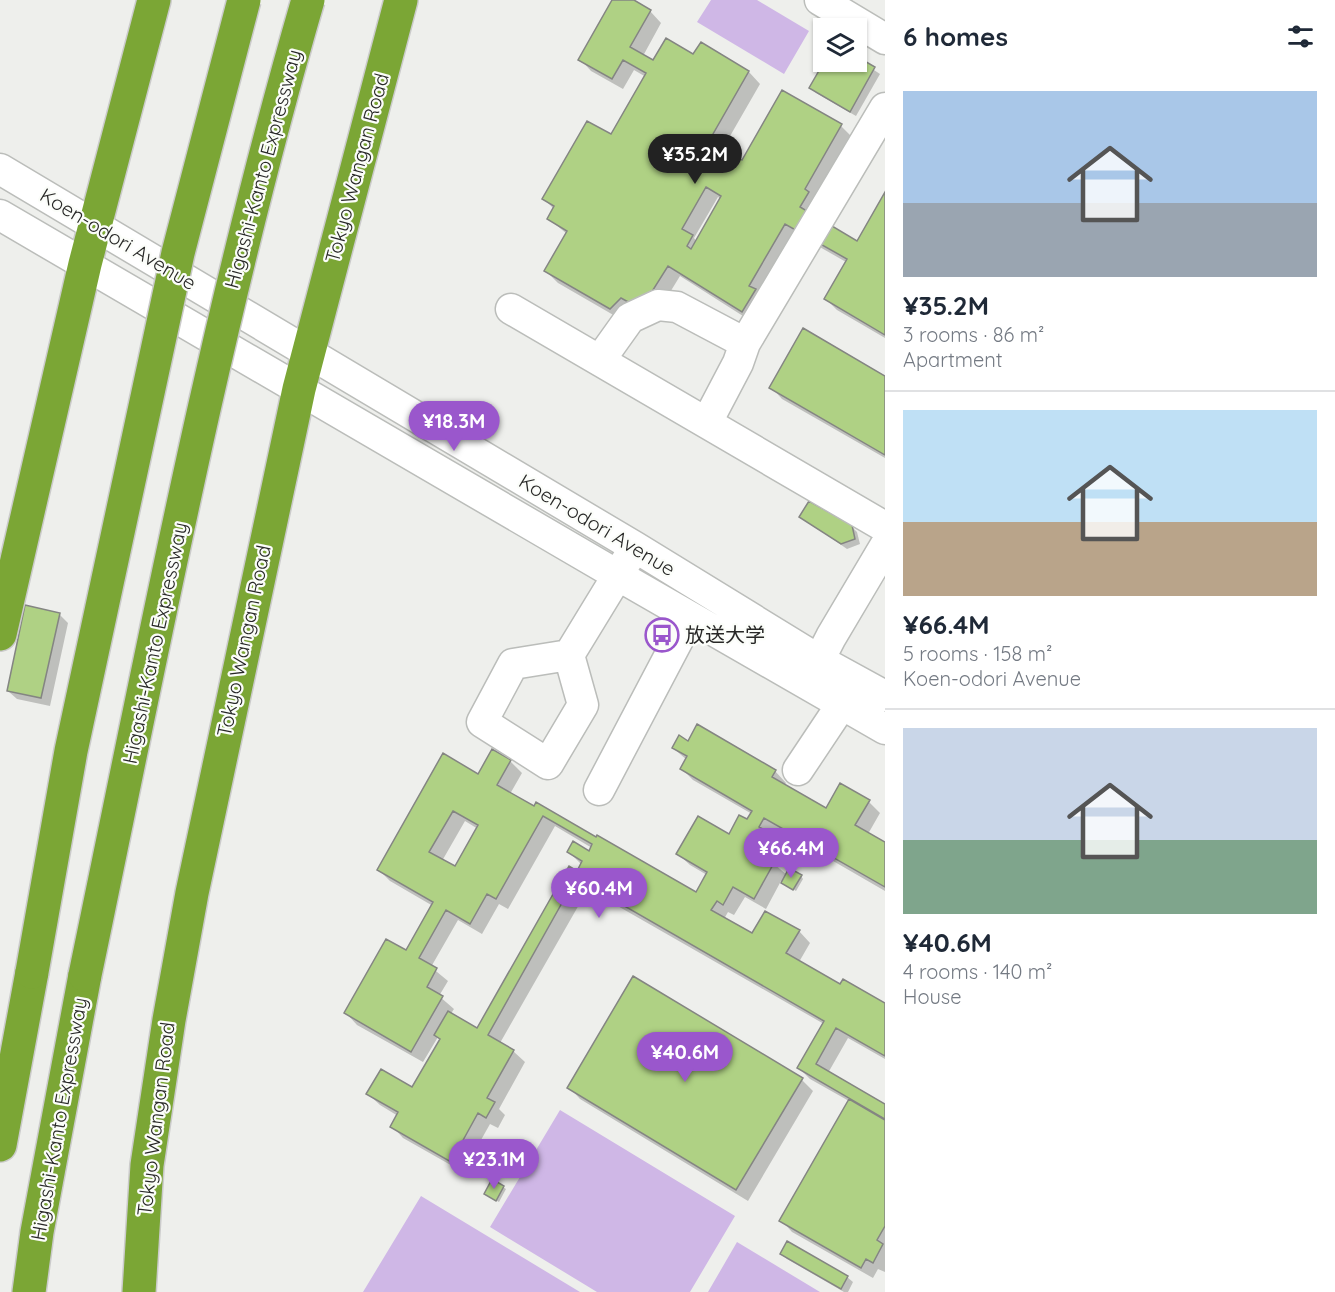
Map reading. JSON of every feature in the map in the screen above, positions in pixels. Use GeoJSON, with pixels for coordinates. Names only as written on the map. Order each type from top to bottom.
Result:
{"type":"FeatureCollection","features":[{"type":"Feature","properties":{"kind":"highway"},"geometry":{"type":"LineString","coordinates":[[0,634],[85,264],[154,0]]}},
{"type":"Feature","properties":{"kind":"highway"},"geometry":{"type":"LineString","coordinates":[[0,1145],[71,751],[177,253],[244,0]]}},
{"type":"Feature","properties":{"kind":"highway","name":"Higashi-Kanto Expressway"},"geometry":{"type":"LineString","coordinates":[[29,1292],[37,1232],[85,975],[190,472],[246,228],[308,0]]}},
{"type":"Feature","properties":{"kind":"highway","name":"Tokyo Wangan Road"},"geometry":{"type":"LineString","coordinates":[[138,1292],[147,1165],[169,1020],[192,893],[299,389],[401,0]]}},
{"type":"Feature","properties":{"kind":"highway"},"geometry":{"type":"LineString","coordinates":[[125,1292],[133,1198],[147,1165]]}},
{"type":"Feature","properties":{"kind":"street"},"geometry":{"type":"LineString","coordinates":[[820,0],[882,35],[885,39]]}},
{"type":"Feature","properties":{"kind":"street"},"geometry":{"type":"LineString","coordinates":[[706,423],[738,363],[745,343],[876,140],[885,108]]}},
{"type":"Feature","properties":{"kind":"street","name":"Koen-odori Avenue"},"geometry":{"type":"LineString","coordinates":[[0,169],[635,547],[813,672],[842,704],[885,729]]}},
{"type":"Feature","properties":{"kind":"street","name":"Koen-odori Avenue"},"geometry":{"type":"LineString","coordinates":[[0,215],[690,617],[813,672],[885,696]]}},
{"type":"Feature","properties":{"kind":"street"},"geometry":{"type":"LineString","coordinates":[[600,360],[630,318],[658,305],[677,307],[745,343]]}},
{"type":"Feature","properties":{"kind":"street"},"geometry":{"type":"LineString","coordinates":[[511,309],[885,527]]}},
{"type":"Feature","properties":{"kind":"street"},"geometry":{"type":"LineString","coordinates":[[813,672],[885,546]]}},
{"type":"Feature","properties":{"kind":"street"},"geometry":{"type":"LineString","coordinates":[[569,655],[635,547]]}},
{"type":"Feature","properties":{"kind":"street"},"geometry":{"type":"LineString","coordinates":[[599,790],[690,617]]}},
{"type":"Feature","properties":{"kind":"street"},"geometry":{"type":"LineString","coordinates":[[798,770],[842,704]]}},
{"type":"Feature","properties":{"kind":"shaded area"},"geometry":{"type":"Polygon","coordinates":[[[711,0],[757,0],[809,31],[784,74],[697,22],[711,0]]]}},
{"type":"Feature","properties":{"kind":"shaded area"},"geometry":{"type":"Polygon","coordinates":[[[560,1110],[735,1216],[690,1292],[597,1292],[490,1227],[560,1110]]]}},
{"type":"Feature","properties":{"kind":"shaded area"},"geometry":{"type":"Polygon","coordinates":[[[421,1196],[580,1292],[363,1292],[421,1196]]]}},
{"type":"Feature","properties":{"kind":"shaded area"},"geometry":{"type":"Polygon","coordinates":[[[737,1242],[820,1292],[708,1292],[737,1242]]]}},
{"type":"Feature","properties":{"kind":"building"},"geometry":{"type":"Polygon","coordinates":[[[612,0],[634,0],[651,10],[630,47],[653,60],[666,38],[693,54],[701,42],[749,71],[709,141],[742,160],[782,90],[842,124],[805,189],[809,192],[800,207],[857,241],[885,192],[885,335],[824,299],[847,259],[785,224],[749,286],[756,289],[742,312],[668,266],[641,309],[621,298],[610,309],[544,271],[567,231],[547,219],[554,206],[542,199],[587,121],[611,134],[646,73],[623,60],[612,79],[578,60],[612,0]],[[706,187],[682,229],[693,235],[687,246],[691,249],[721,196],[706,187]]]}},
{"type":"Feature","properties":{"kind":"building"},"geometry":{"type":"Polygon","coordinates":[[[867,62],[875,67],[850,112],[809,88],[818,72],[867,72],[867,62]]]}},
{"type":"Feature","properties":{"kind":"building"},"geometry":{"type":"Polygon","coordinates":[[[803,328],[885,376],[885,455],[769,388],[803,328]]]}},
{"type":"Feature","properties":{"kind":"building"},"geometry":{"type":"Polygon","coordinates":[[[809,501],[852,525],[855,539],[841,544],[799,517],[809,501]]]}},
{"type":"Feature","properties":{"kind":"building"},"geometry":{"type":"Polygon","coordinates":[[[25,605],[60,613],[41,698],[7,691],[25,605]]]}},
{"type":"Feature","properties":{"kind":"building"},"geometry":{"type":"Polygon","coordinates":[[[697,724],[776,770],[772,777],[826,808],[840,783],[870,800],[855,825],[885,842],[885,887],[764,818],[759,827],[765,830],[754,849],[775,861],[754,899],[733,887],[723,905],[717,901],[711,910],[752,933],[765,911],[800,930],[786,953],[840,984],[843,979],[885,1003],[885,1056],[836,1028],[816,1064],[885,1104],[885,1119],[797,1068],[824,1021],[576,878],[488,1035],[514,1050],[487,1098],[495,1102],[486,1118],[478,1113],[451,1162],[390,1127],[398,1112],[366,1094],[381,1069],[412,1087],[440,1039],[434,1035],[448,1011],[477,1028],[569,866],[577,871],[582,861],[567,852],[573,841],[589,851],[592,844],[543,816],[496,899],[487,894],[470,924],[446,910],[419,958],[437,968],[427,987],[443,996],[411,1052],[344,1013],[386,939],[406,950],[433,902],[377,870],[443,753],[478,774],[492,749],[511,760],[497,785],[534,806],[536,802],[696,892],[707,872],[676,854],[698,816],[729,834],[739,815],[747,819],[752,811],[680,769],[687,756],[672,748],[679,735],[688,741],[697,724]],[[453,811],[429,852],[455,866],[478,825],[453,811]]]}},
{"type":"Feature","properties":{"kind":"building"},"geometry":{"type":"Polygon","coordinates":[[[789,868],[802,875],[793,890],[781,883],[789,868]]]}},
{"type":"Feature","properties":{"kind":"building"},"geometry":{"type":"Polygon","coordinates":[[[633,976],[803,1078],[736,1190],[567,1088],[633,976]]]}},
{"type":"Feature","properties":{"kind":"building"},"geometry":{"type":"Polygon","coordinates":[[[849,1099],[885,1120],[885,1226],[877,1240],[883,1244],[873,1263],[866,1259],[861,1268],[779,1221],[849,1099]]]}},
{"type":"Feature","properties":{"kind":"building"},"geometry":{"type":"Polygon","coordinates":[[[492,1179],[504,1186],[496,1201],[484,1194],[492,1179]]]}},
{"type":"Feature","properties":{"kind":"building"},"geometry":{"type":"Polygon","coordinates":[[[787,1241],[848,1276],[841,1289],[780,1254],[787,1241]]]}},
{"type":"Feature","properties":{"kind":"place","name":"放送大学"},"geometry":{"type":"Point","coordinates":[662,635]}}]}
